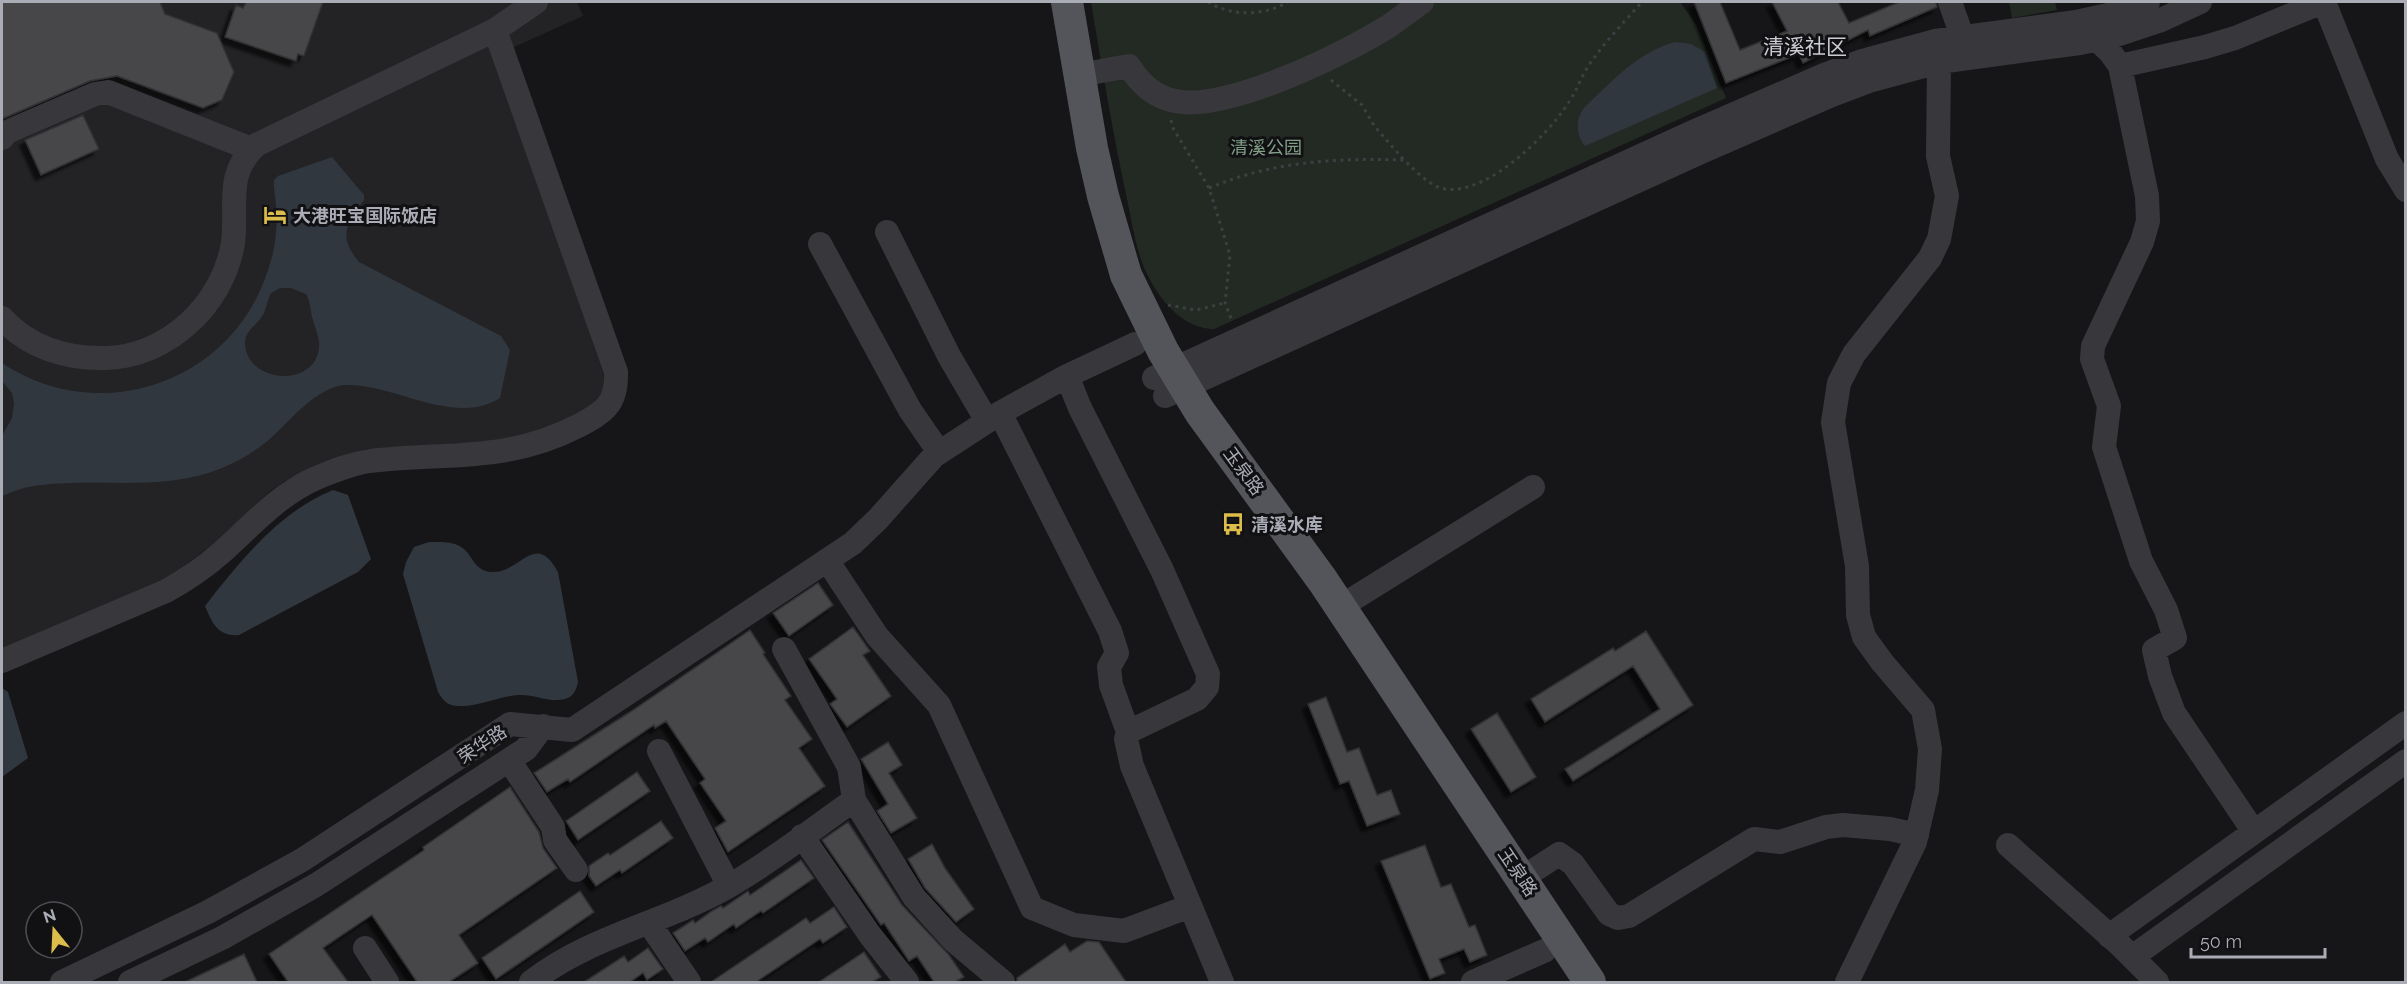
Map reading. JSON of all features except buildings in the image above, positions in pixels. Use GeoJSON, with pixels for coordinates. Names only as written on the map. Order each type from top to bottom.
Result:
{"type":"FeatureCollection","features":[{"type":"Feature","properties":{"kind":"main road","name":"玉泉路"},"geometry":{"type":"LineString","coordinates":[[1046,2],[1071,153],[1082,201],[1106,283],[1135,344],[1169,383],[1341,607],[1590,982]]}},
{"type":"Feature","properties":{"kind":"main road","name":"玉泉路"},"geometry":{"type":"LineString","coordinates":[[1067,2],[1092,148],[1105,206],[1126,275],[1144,313],[1169,383],[1305,593],[1565,982]]}},
{"type":"Feature","properties":{"kind":"street"},"geometry":{"type":"LineString","coordinates":[[2,318],[36,344],[72,356],[90,358],[127,355],[153,346],[177,333],[204,308],[223,277],[233,242],[235,178],[242,161],[251,149],[495,30],[536,2]]}},
{"type":"Feature","properties":{"kind":"street"},"geometry":{"type":"LineString","coordinates":[[1079,75],[1129,66],[1145,87],[1164,98],[1183,102],[1229,98],[1315,64],[1388,26],[1422,2]]}},
{"type":"Feature","properties":{"kind":"street"},"geometry":{"type":"LineString","coordinates":[[1950,2],[1962,36]]}},
{"type":"Feature","properties":{"kind":"street"},"geometry":{"type":"LineString","coordinates":[[1169,383],[1239,339],[1693,132],[1824,75],[1902,49],[1962,36],[2076,22],[2108,15],[2148,2]]}},
{"type":"Feature","properties":{"kind":"street"},"geometry":{"type":"LineString","coordinates":[[1169,383],[1799,109],[1869,81],[1939,62],[2080,44],[2138,28],[2200,2]]}},
{"type":"Feature","properties":{"kind":"street"},"geometry":{"type":"LineString","coordinates":[[2120,66],[2235,38],[2323,2],[2387,159],[2406,190]]}},
{"type":"Feature","properties":{"kind":"street"},"geometry":{"type":"LineString","coordinates":[[2120,66],[2127,45],[2138,28]]}},
{"type":"Feature","properties":{"kind":"street"},"geometry":{"type":"LineString","coordinates":[[2,661],[166,591],[215,558],[275,502],[292,490],[329,473],[368,461],[511,451],[552,439],[604,413],[615,392],[616,372],[495,30]]}},
{"type":"Feature","properties":{"kind":"street"},"geometry":{"type":"LineString","coordinates":[[2096,39],[2110,52],[2120,66],[2148,208],[2142,242],[2093,346],[2092,359],[2109,406],[2104,447],[2141,561],[2166,610],[2175,638],[2154,650],[2167,695],[2185,732],[2254,832]]}},
{"type":"Feature","properties":{"kind":"street"},"geometry":{"type":"LineString","coordinates":[[1847,982],[1917,835],[1929,770],[1930,749],[1925,715],[1917,701],[1882,662],[1864,637],[1858,615],[1857,566],[1833,423],[1839,383],[1854,354],[1929,258],[1939,239],[1947,196],[1938,156],[1939,62]]}},
{"type":"Feature","properties":{"kind":"street"},"geometry":{"type":"LineString","coordinates":[[2,138],[7,132],[95,94],[108,92],[251,149]]}},
{"type":"Feature","properties":{"kind":"street"},"geometry":{"type":"LineString","coordinates":[[887,232],[949,356],[994,417],[1110,631],[1117,653],[1109,667],[1111,685],[1128,732],[1126,738],[1132,766],[1222,982]]}},
{"type":"Feature","properties":{"kind":"street"},"geometry":{"type":"LineString","coordinates":[[820,244],[910,410],[939,452]]}},
{"type":"Feature","properties":{"kind":"street"},"geometry":{"type":"LineString","coordinates":[[543,726],[572,730],[853,543],[939,452],[1066,376],[1135,344]]}},
{"type":"Feature","properties":{"kind":"street"},"geometry":{"type":"LineString","coordinates":[[1066,376],[1162,570],[1208,674],[1207,687],[1197,699],[1128,732]]}},
{"type":"Feature","properties":{"kind":"street"},"geometry":{"type":"LineString","coordinates":[[1341,607],[1533,487]]}},
{"type":"Feature","properties":{"kind":"street"},"geometry":{"type":"LineString","coordinates":[[827,560],[876,636],[939,705],[1032,908],[1074,925],[1124,931],[1190,906]]}},
{"type":"Feature","properties":{"kind":"street"},"geometry":{"type":"LineString","coordinates":[[784,649],[849,766],[854,800],[914,897],[952,940],[1003,982]]}},
{"type":"Feature","properties":{"kind":"street"},"geometry":{"type":"LineString","coordinates":[[2109,936],[2406,723]]}},
{"type":"Feature","properties":{"kind":"street","name":"荣华路"},"geometry":{"type":"LineString","coordinates":[[62,982],[208,912],[292,865],[346,833],[510,724],[543,726]]}},
{"type":"Feature","properties":{"kind":"street","name":"荣华路"},"geometry":{"type":"LineString","coordinates":[[130,982],[222,938],[307,891],[526,749],[543,726]]}},
{"type":"Feature","properties":{"kind":"street"},"geometry":{"type":"LineString","coordinates":[[659,751],[729,886]]}},
{"type":"Feature","properties":{"kind":"street"},"geometry":{"type":"LineString","coordinates":[[509,760],[553,827],[555,840],[576,870]]}},
{"type":"Feature","properties":{"kind":"street"},"geometry":{"type":"LineString","coordinates":[[2132,957],[2406,761]]}},
{"type":"Feature","properties":{"kind":"street"},"geometry":{"type":"LineString","coordinates":[[531,982],[580,950],[649,923],[729,886],[854,800]]}},
{"type":"Feature","properties":{"kind":"street"},"geometry":{"type":"LineString","coordinates":[[1522,878],[1559,854],[1573,864],[1609,915],[1618,918],[1629,916],[1754,839],[1780,842],[1826,827],[1843,825],[1890,828],[1917,835]]}},
{"type":"Feature","properties":{"kind":"street"},"geometry":{"type":"LineString","coordinates":[[802,836],[870,934],[907,982]]}},
{"type":"Feature","properties":{"kind":"street"},"geometry":{"type":"LineString","coordinates":[[2008,845],[2157,982]]}},
{"type":"Feature","properties":{"kind":"street"},"geometry":{"type":"LineString","coordinates":[[649,923],[689,982]]}},
{"type":"Feature","properties":{"kind":"street"},"geometry":{"type":"LineString","coordinates":[[365,948],[387,982]]}},
{"type":"Feature","properties":{"kind":"street"},"geometry":{"type":"LineString","coordinates":[[1473,982],[1544,951]]}},
{"type":"Feature","properties":{"kind":"path"},"geometry":{"type":"LineString","coordinates":[[1208,2],[1230,11],[1251,13],[1288,2]]}},
{"type":"Feature","properties":{"kind":"path"},"geometry":{"type":"LineString","coordinates":[[1315,64],[1362,105],[1376,127],[1404,160],[1429,182],[1445,189],[1462,189],[1491,176],[1538,141],[1569,102],[1589,66],[1642,2]]}},
{"type":"Feature","properties":{"kind":"path"},"geometry":{"type":"LineString","coordinates":[[1164,98],[1173,128],[1209,188],[1230,255],[1225,303],[1239,339]]}},
{"type":"Feature","properties":{"kind":"path"},"geometry":{"type":"LineString","coordinates":[[1209,188],[1252,172],[1294,163],[1344,159],[1404,160]]}},
{"type":"Feature","properties":{"kind":"path"},"geometry":{"type":"LineString","coordinates":[[1144,313],[1167,305],[1196,310],[1225,303]]}},
{"type":"Feature","properties":{"kind":"shaded area","name":"大港旺宝国际饭店"},"geometry":{"type":"Polygon","coordinates":[[[2,2],[577,2],[583,16],[494,56],[604,375],[603,389],[596,403],[548,428],[501,441],[366,449],[325,462],[286,480],[268,493],[214,543],[179,570],[161,580],[2,648],[2,2]]]}},
{"type":"Feature","properties":{"kind":"shaded area"},"geometry":{"type":"Polygon","coordinates":[[[1675,42],[1691,44],[1705,52],[1717,88],[1585,146],[1578,127],[1579,117],[1584,108],[1637,60],[1675,42]]]}},
{"type":"Feature","properties":{"kind":"shaded area"},"geometry":{"type":"Polygon","coordinates":[[[332,157],[364,195],[364,200],[347,230],[346,237],[352,253],[359,262],[501,336],[510,350],[500,398],[482,406],[464,408],[424,402],[364,386],[334,387],[312,399],[250,454],[222,468],[178,480],[41,485],[2,496],[2,436],[12,418],[14,403],[12,393],[2,381],[2,363],[40,382],[80,392],[120,392],[158,383],[194,366],[225,341],[250,309],[268,270],[275,239],[277,215],[274,180],[278,176],[332,157]],[[280,288],[271,293],[263,315],[245,341],[248,355],[256,366],[267,373],[280,376],[294,375],[306,370],[315,361],[319,347],[308,297],[291,288],[280,288]]]}},
{"type":"Feature","properties":{"kind":"shaded area"},"geometry":{"type":"Polygon","coordinates":[[[333,490],[348,495],[371,559],[358,572],[239,635],[226,634],[217,628],[205,606],[218,589],[262,539],[278,525],[313,499],[333,490]]]}},
{"type":"Feature","properties":{"kind":"shaded area"},"geometry":{"type":"Polygon","coordinates":[[[429,542],[457,545],[465,550],[477,566],[492,572],[502,571],[535,554],[542,554],[550,560],[558,572],[578,682],[572,695],[559,700],[519,695],[467,706],[452,705],[444,701],[438,692],[403,574],[414,547],[429,542]]]}},
{"type":"Feature","properties":{"kind":"shaded area"},"geometry":{"type":"Polygon","coordinates":[[[2,688],[8,692],[28,758],[2,777],[2,688]]]}},
{"type":"Feature","properties":{"kind":"green space","name":"清溪公园"},"geometry":{"type":"Polygon","coordinates":[[[1091,2],[1680,2],[1697,26],[1726,98],[1214,329],[1203,328],[1193,325],[1168,305],[1154,287],[1141,259],[1117,150],[1091,2]]]}},
{"type":"Feature","properties":{"kind":"green space"},"geometry":{"type":"Polygon","coordinates":[[[2009,2],[2055,2],[2057,10],[2012,18],[2009,2]]]}},
{"type":"Feature","properties":{"kind":"place","name":"大港旺宝国际饭店"},"geometry":{"type":"Point","coordinates":[275,215]}},
{"type":"Feature","properties":{"kind":"place","name":"清溪水库"},"geometry":{"type":"Point","coordinates":[1233,524]}},
{"type":"Feature","properties":{"kind":"district","name":"清溪社区"},"geometry":{"type":"Point","coordinates":[1805,46]}}]}
